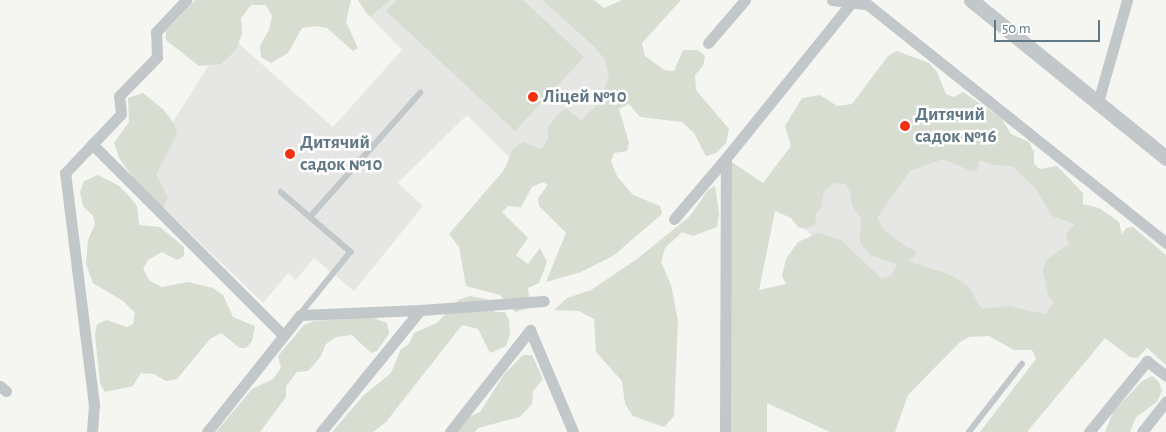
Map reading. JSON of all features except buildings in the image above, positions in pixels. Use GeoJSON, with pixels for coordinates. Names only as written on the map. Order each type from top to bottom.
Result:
{"type":"FeatureCollection","features":[{"type":"Feature","properties":{"kind":"street"},"geometry":{"type":"LineString","coordinates":[[92,432],[94,405],[65,173],[121,114],[119,96],[157,57],[156,32],[186,0]]}},
{"type":"Feature","properties":{"kind":"street"},"geometry":{"type":"LineString","coordinates":[[708,43],[745,0]]}},
{"type":"Feature","properties":{"kind":"street"},"geometry":{"type":"LineString","coordinates":[[832,0],[867,4],[1166,243]]}},
{"type":"Feature","properties":{"kind":"street"},"geometry":{"type":"LineString","coordinates":[[971,0],[1166,158]]}},
{"type":"Feature","properties":{"kind":"street"},"geometry":{"type":"LineString","coordinates":[[1098,102],[1128,0]]}},
{"type":"Feature","properties":{"kind":"street"},"geometry":{"type":"LineString","coordinates":[[674,219],[726,158],[851,3]]}},
{"type":"Feature","properties":{"kind":"street"},"geometry":{"type":"LineString","coordinates":[[92,144],[283,335]]}},
{"type":"Feature","properties":{"kind":"street"},"geometry":{"type":"LineString","coordinates":[[725,432],[726,158]]}},
{"type":"Feature","properties":{"kind":"street"},"geometry":{"type":"LineString","coordinates":[[207,432],[300,315],[420,310],[544,301]]}},
{"type":"Feature","properties":{"kind":"street"},"geometry":{"type":"LineString","coordinates":[[321,432],[420,310]]}},
{"type":"Feature","properties":{"kind":"street"},"geometry":{"type":"LineString","coordinates":[[450,432],[530,330],[573,432]]}},
{"type":"Feature","properties":{"kind":"street"},"geometry":{"type":"LineString","coordinates":[[1088,432],[1147,361],[1166,376]]}},
{"type":"Feature","properties":{"kind":"street"},"geometry":{"type":"LineString","coordinates":[[1142,432],[1166,400]]}},
{"type":"Feature","properties":{"kind":"lane"},"geometry":{"type":"LineString","coordinates":[[310,217],[420,93]]}},
{"type":"Feature","properties":{"kind":"lane"},"geometry":{"type":"LineString","coordinates":[[281,192],[351,252],[300,315]]}},
{"type":"Feature","properties":{"kind":"lane"},"geometry":{"type":"LineString","coordinates":[[969,432],[1022,364]]}},
{"type":"Feature","properties":{"kind":"shaded area"},"geometry":{"type":"Polygon","coordinates":[[[195,0],[351,0],[346,22],[358,48],[353,51],[327,28],[317,26],[302,28],[288,53],[271,63],[261,57],[260,46],[269,30],[272,16],[266,5],[251,5],[241,18],[242,34],[236,50],[221,64],[199,66],[166,40],[166,31],[195,0]]]}},
{"type":"Feature","properties":{"kind":"shaded area","name":"Дитячий садок №10"},"geometry":{"type":"Polygon","coordinates":[[[358,0],[554,0],[634,79],[523,171],[467,115],[398,183],[423,206],[354,291],[314,258],[296,280],[288,273],[263,303],[136,181],[228,34],[333,127],[402,50],[365,12],[358,0]]]}},
{"type":"Feature","properties":{"kind":"shaded area"},"geometry":{"type":"Polygon","coordinates":[[[358,0],[390,0],[370,17],[358,0]]]}},
{"type":"Feature","properties":{"kind":"shaded area"},"geometry":{"type":"Polygon","coordinates":[[[397,0],[523,0],[584,57],[515,131],[386,11],[397,0]]]}},
{"type":"Feature","properties":{"kind":"shaded area"},"geometry":{"type":"Polygon","coordinates":[[[542,0],[594,0],[604,8],[622,0],[681,0],[642,43],[645,56],[664,70],[674,71],[683,50],[698,50],[705,56],[703,66],[695,75],[696,90],[729,129],[726,143],[716,153],[706,156],[694,133],[682,122],[640,117],[629,104],[619,109],[629,143],[627,151],[614,153],[611,161],[617,176],[633,195],[660,206],[662,214],[613,256],[581,272],[546,282],[566,233],[539,206],[538,198],[548,185],[543,182],[532,187],[521,207],[508,206],[502,212],[528,238],[516,255],[528,264],[540,248],[547,262],[539,283],[528,288],[530,308],[515,312],[500,295],[466,286],[459,247],[449,234],[504,170],[513,149],[523,142],[541,149],[548,139],[548,127],[559,113],[567,109],[581,120],[598,104],[609,76],[605,60],[595,47],[542,0]]]}},
{"type":"Feature","properties":{"kind":"shaded area"},"geometry":{"type":"Polygon","coordinates":[[[897,51],[929,63],[937,72],[946,94],[954,97],[963,92],[1001,118],[1011,134],[1029,142],[1034,152],[1034,164],[1040,169],[1057,166],[1083,193],[1083,204],[1099,208],[1119,222],[1122,235],[1126,228],[1133,227],[1166,255],[1166,365],[1147,348],[1137,358],[1130,357],[1105,338],[1027,432],[980,432],[1036,359],[1032,350],[1014,350],[989,336],[969,337],[960,342],[908,395],[895,432],[830,432],[767,403],[767,432],[725,432],[726,158],[763,183],[791,146],[785,126],[802,98],[820,95],[837,106],[852,104],[888,56],[897,51]],[[943,159],[910,171],[877,218],[885,231],[908,248],[915,250],[916,255],[909,261],[953,276],[968,286],[982,309],[1008,306],[1045,314],[1054,302],[1048,296],[1043,270],[1046,260],[1069,244],[1066,234],[1075,224],[1052,216],[1035,188],[1012,166],[993,165],[979,160],[977,170],[971,171],[943,159]],[[834,183],[824,192],[821,208],[815,215],[816,224],[806,229],[798,227],[791,218],[775,211],[759,290],[786,284],[782,276],[786,259],[798,242],[818,233],[841,240],[882,279],[892,275],[897,264],[870,255],[860,243],[861,219],[852,205],[850,192],[845,184],[834,183]]]}},
{"type":"Feature","properties":{"kind":"shaded area","name":"Дитячий садок №16"},"geometry":{"type":"Polygon","coordinates":[[[891,58],[1108,233],[1045,314],[885,328],[778,194],[891,58]]]}},
{"type":"Feature","properties":{"kind":"shaded area"},"geometry":{"type":"Polygon","coordinates":[[[143,93],[163,109],[173,122],[177,134],[156,175],[168,197],[163,208],[153,205],[119,158],[114,143],[129,122],[128,98],[143,93]]]}},
{"type":"Feature","properties":{"kind":"shaded area"},"geometry":{"type":"Polygon","coordinates":[[[98,175],[119,186],[129,196],[137,206],[139,225],[160,227],[184,247],[184,256],[177,260],[162,252],[148,260],[143,269],[150,281],[162,287],[188,282],[213,288],[223,295],[233,317],[255,326],[252,341],[246,348],[240,348],[221,333],[210,339],[177,379],[166,381],[154,374],[141,373],[133,386],[105,392],[100,383],[95,335],[97,324],[107,320],[127,327],[133,324],[135,313],[123,301],[93,283],[86,264],[88,240],[95,224],[93,216],[83,206],[80,192],[84,181],[98,175]]]}},
{"type":"Feature","properties":{"kind":"shaded area"},"geometry":{"type":"Polygon","coordinates":[[[715,186],[719,214],[717,227],[693,236],[682,232],[665,248],[661,262],[671,285],[678,321],[674,416],[664,427],[633,416],[625,404],[622,381],[596,352],[594,319],[579,311],[554,310],[567,298],[591,290],[637,259],[690,216],[708,190],[715,186]]]}},
{"type":"Feature","properties":{"kind":"shaded area"},"geometry":{"type":"Polygon","coordinates":[[[470,296],[487,299],[495,312],[505,312],[509,320],[510,334],[506,346],[490,353],[478,329],[462,325],[386,422],[373,432],[332,432],[363,396],[391,373],[401,349],[409,344],[414,333],[437,323],[458,300],[470,296]]]}},
{"type":"Feature","properties":{"kind":"shaded area"},"geometry":{"type":"Polygon","coordinates":[[[371,317],[387,323],[389,334],[377,351],[371,353],[352,335],[336,337],[326,344],[321,356],[308,371],[297,372],[286,386],[286,397],[260,432],[216,432],[252,389],[273,379],[281,368],[278,356],[304,325],[315,321],[371,317]]]}},
{"type":"Feature","properties":{"kind":"shaded area"},"geometry":{"type":"Polygon","coordinates":[[[523,355],[532,355],[543,379],[533,391],[532,404],[520,417],[478,428],[475,432],[458,432],[468,417],[480,412],[505,373],[523,355]]]}},
{"type":"Feature","properties":{"kind":"shaded area"},"geometry":{"type":"Polygon","coordinates":[[[1152,376],[1159,382],[1162,391],[1157,402],[1136,417],[1130,432],[1105,432],[1113,412],[1142,381],[1152,376]]]}},
{"type":"Feature","properties":{"kind":"place","name":"Ліцей №10"},"geometry":{"type":"Point","coordinates":[533,97]}},
{"type":"Feature","properties":{"kind":"place","name":"Дитячий садок №16"},"geometry":{"type":"Point","coordinates":[905,126]}},
{"type":"Feature","properties":{"kind":"place","name":"Дитячий садок №10"},"geometry":{"type":"Point","coordinates":[290,154]}}]}
